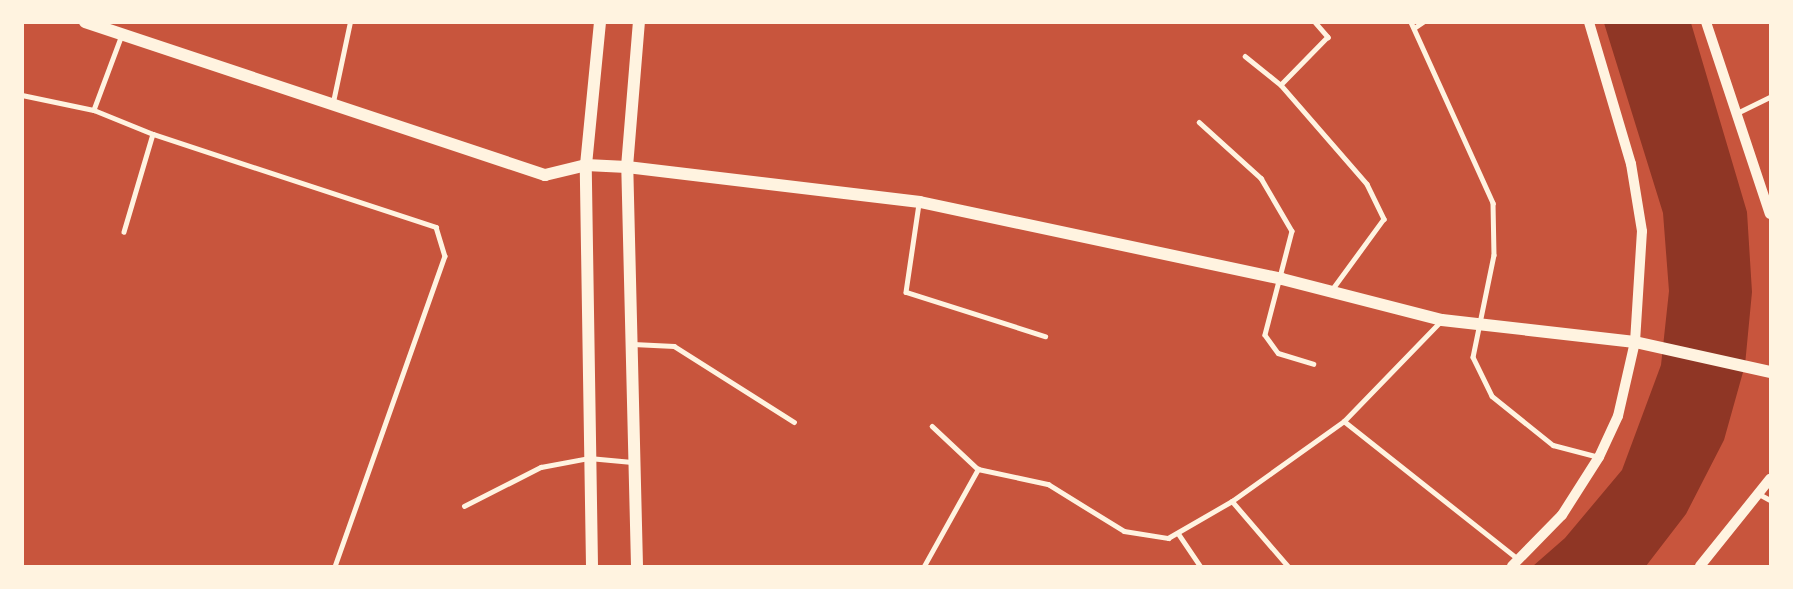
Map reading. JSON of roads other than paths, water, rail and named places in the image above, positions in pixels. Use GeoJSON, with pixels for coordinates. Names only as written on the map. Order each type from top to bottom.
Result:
{"type":"FeatureCollection","features":[{"type":"Feature","properties":{"kind":"main road"},"geometry":{"type":"LineString","coordinates":[[85,22],[545,175],[586,165],[627,167],[920,202],[1282,279],[1442,320],[1635,342],[1770,372]]}},
{"type":"Feature","properties":{"kind":"main road"},"geometry":{"type":"LineString","coordinates":[[592,567],[586,165],[600,22]]}},
{"type":"Feature","properties":{"kind":"main road"},"geometry":{"type":"LineString","coordinates":[[637,567],[627,167],[639,22]]}},
{"type":"Feature","properties":{"kind":"street"},"geometry":{"type":"LineString","coordinates":[[1516,564],[1562,515],[1599,457],[1618,416],[1635,342],[1642,231],[1631,164],[1588,22]]}},
{"type":"Feature","properties":{"kind":"street"},"geometry":{"type":"LineString","coordinates":[[1706,22],[1734,114],[1770,214]]}},
{"type":"Feature","properties":{"kind":"street"},"geometry":{"type":"LineString","coordinates":[[1700,567],[1766,497],[1770,479]]}},
{"type":"Feature","properties":{"kind":"lane"},"geometry":{"type":"LineString","coordinates":[[333,105],[350,22]]}},
{"type":"Feature","properties":{"kind":"lane"},"geometry":{"type":"LineString","coordinates":[[1281,85],[1329,37],[1316,22]]}},
{"type":"Feature","properties":{"kind":"lane"},"geometry":{"type":"LineString","coordinates":[[1423,22],[1412,25],[1493,203],[1494,255],[1475,325],[1473,357],[1492,396],[1553,445],[1599,457]]}},
{"type":"Feature","properties":{"kind":"lane"},"geometry":{"type":"LineString","coordinates":[[94,110],[122,35]]}},
{"type":"Feature","properties":{"kind":"lane"},"geometry":{"type":"LineString","coordinates":[[1245,56],[1281,85],[1367,184],[1384,219],[1331,291]]}},
{"type":"Feature","properties":{"kind":"lane"},"geometry":{"type":"LineString","coordinates":[[22,94],[94,110],[153,134],[436,227],[444,256],[335,567]]}},
{"type":"Feature","properties":{"kind":"lane"},"geometry":{"type":"LineString","coordinates":[[1734,114],[1770,98]]}},
{"type":"Feature","properties":{"kind":"lane"},"geometry":{"type":"LineString","coordinates":[[1199,122],[1261,178],[1292,231],[1282,279],[1265,335],[1278,353],[1313,364]]}},
{"type":"Feature","properties":{"kind":"lane"},"geometry":{"type":"LineString","coordinates":[[124,232],[153,134]]}},
{"type":"Feature","properties":{"kind":"lane"},"geometry":{"type":"LineString","coordinates":[[920,202],[906,292],[1045,336]]}},
{"type":"Feature","properties":{"kind":"lane"},"geometry":{"type":"LineString","coordinates":[[932,426],[978,469],[1048,484],[1124,531],[1168,538],[1233,501],[1344,421],[1442,320]]}},
{"type":"Feature","properties":{"kind":"lane"},"geometry":{"type":"LineString","coordinates":[[630,344],[674,346],[794,422]]}},
{"type":"Feature","properties":{"kind":"lane"},"geometry":{"type":"LineString","coordinates":[[1344,421],[1516,564]]}},
{"type":"Feature","properties":{"kind":"lane"},"geometry":{"type":"LineString","coordinates":[[464,506],[541,467],[589,458],[634,462]]}},
{"type":"Feature","properties":{"kind":"lane"},"geometry":{"type":"LineString","coordinates":[[924,567],[978,469]]}},
{"type":"Feature","properties":{"kind":"lane"},"geometry":{"type":"LineString","coordinates":[[1233,501],[1288,567]]}},
{"type":"Feature","properties":{"kind":"lane"},"geometry":{"type":"LineString","coordinates":[[1178,533],[1200,567]]}}]}
